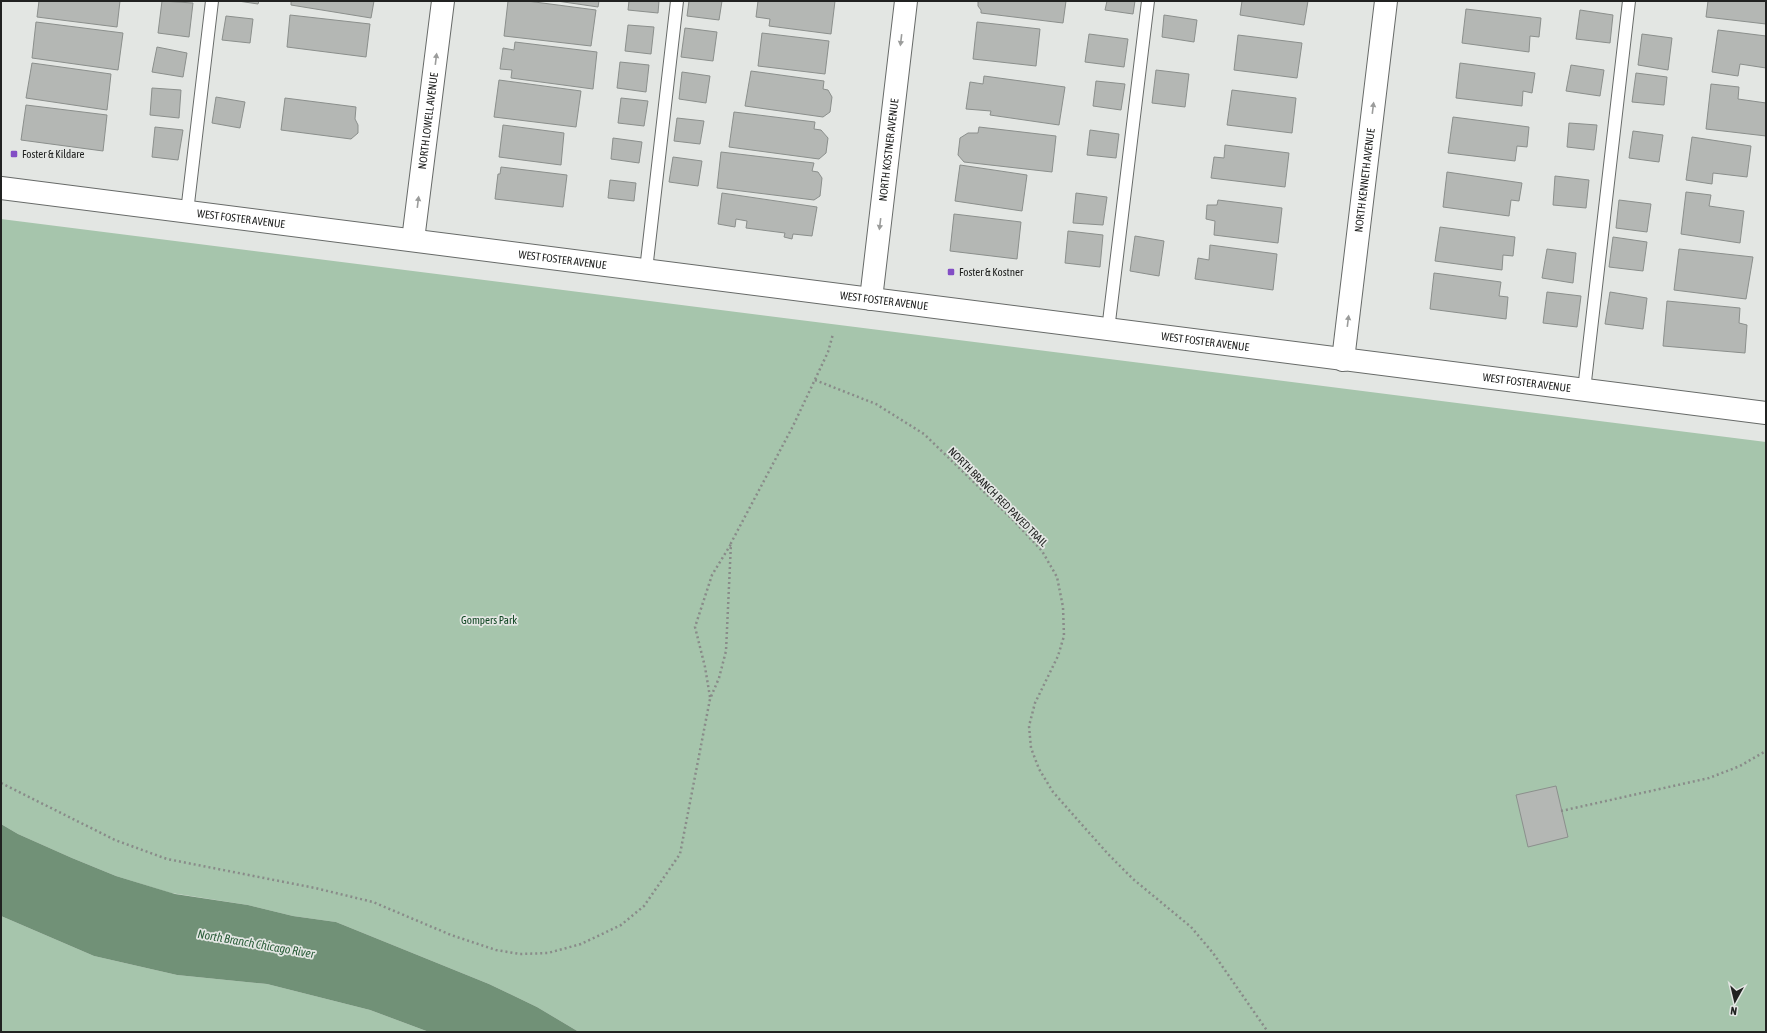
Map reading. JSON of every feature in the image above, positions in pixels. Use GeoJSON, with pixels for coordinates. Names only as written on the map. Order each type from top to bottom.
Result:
{"type":"FeatureCollection","features":[{"type":"Feature","properties":{"kind":"main road","name":"NORTH LOWELL AVENUE"},"geometry":{"type":"LineString","coordinates":[[413,240],[443,1]]}},
{"type":"Feature","properties":{"kind":"main road","name":"NORTH KOSTNER AVENUE"},"geometry":{"type":"LineString","coordinates":[[871,299],[906,1]]}},
{"type":"Feature","properties":{"kind":"main road","name":"NORTH KENNETH AVENUE"},"geometry":{"type":"LineString","coordinates":[[1343,360],[1386,1]]}},
{"type":"Feature","properties":{"kind":"main road","name":"WEST FOSTER AVENUE"},"geometry":{"type":"LineString","coordinates":[[1,188],[1766,413]]}},
{"type":"Feature","properties":{"kind":"lane"},"geometry":{"type":"LineString","coordinates":[[187,212],[212,1]]}},
{"type":"Feature","properties":{"kind":"lane"},"geometry":{"type":"LineString","coordinates":[[646,270],[677,1]]}},
{"type":"Feature","properties":{"kind":"lane"},"geometry":{"type":"LineString","coordinates":[[1108,330],[1148,1]]}},
{"type":"Feature","properties":{"kind":"lane"},"geometry":{"type":"LineString","coordinates":[[1584,390],[1629,1]]}},
{"type":"Feature","properties":{"kind":"path"},"geometry":{"type":"LineString","coordinates":[[710,699],[705,667],[695,627],[712,575],[731,543],[793,426],[828,352],[833,334]]}},
{"type":"Feature","properties":{"kind":"path","name":"NORTH BRANCH RED PAVED TRAIL"},"geometry":{"type":"LineString","coordinates":[[815,380],[876,404],[924,434],[1013,520],[1042,551],[1057,577],[1063,607],[1064,636],[1058,656],[1035,703],[1029,726],[1031,748],[1039,769],[1053,792],[1108,854],[1133,879],[1191,927],[1213,953],[1268,1032]]}},
{"type":"Feature","properties":{"kind":"path"},"geometry":{"type":"LineString","coordinates":[[1,783],[114,840],[166,859],[315,888],[374,902],[451,935],[496,950],[520,954],[548,953],[581,944],[621,925],[644,906],[680,854],[688,820],[710,699],[719,678],[726,651],[731,543]]}},
{"type":"Feature","properties":{"kind":"path"},"geometry":{"type":"LineString","coordinates":[[1561,811],[1709,778],[1740,766],[1766,751]]}},
{"type":"Feature","properties":{"kind":"green space","name":"Gompers Park"},"geometry":{"type":"Polygon","coordinates":[[[1,219],[1766,442],[1766,1032],[579,1032],[537,1007],[489,984],[336,922],[293,916],[248,905],[171,893],[116,876],[18,834],[1,824],[1,219]]]}},
{"type":"Feature","properties":{"kind":"green space"},"geometry":{"type":"Polygon","coordinates":[[[1,916],[94,956],[177,975],[267,984],[370,1010],[429,1032],[1,1032],[1,916]]]}},
{"type":"Feature","properties":{"kind":"water","name":"North Branch Chicago River"},"geometry":{"type":"Polygon","coordinates":[[[1,824],[18,834],[116,876],[175,894],[248,905],[293,916],[336,922],[489,984],[537,1007],[579,1032],[429,1032],[370,1010],[267,984],[177,975],[94,956],[1,916],[1,824]]]}},
{"type":"Feature","properties":{"kind":"building"},"geometry":{"type":"Polygon","coordinates":[[[39,1],[120,1],[117,27],[37,17],[39,1]]]}},
{"type":"Feature","properties":{"kind":"building"},"geometry":{"type":"Polygon","coordinates":[[[162,1],[193,3],[189,37],[158,33],[162,1]]]}},
{"type":"Feature","properties":{"kind":"building"},"geometry":{"type":"Polygon","coordinates":[[[238,1],[259,1],[258,4],[238,1]]]}},
{"type":"Feature","properties":{"kind":"building"},"geometry":{"type":"Polygon","coordinates":[[[291,1],[374,1],[371,18],[291,5],[291,1]]]}},
{"type":"Feature","properties":{"kind":"building"},"geometry":{"type":"Polygon","coordinates":[[[508,1],[527,1],[596,10],[591,46],[504,36],[508,1]]]}},
{"type":"Feature","properties":{"kind":"building"},"geometry":{"type":"Polygon","coordinates":[[[557,1],[599,1],[598,7],[557,1]]]}},
{"type":"Feature","properties":{"kind":"building"},"geometry":{"type":"Polygon","coordinates":[[[629,1],[659,1],[658,13],[628,10],[629,1]]]}},
{"type":"Feature","properties":{"kind":"building"},"geometry":{"type":"Polygon","coordinates":[[[689,1],[722,1],[719,20],[687,16],[689,1]]]}},
{"type":"Feature","properties":{"kind":"building"},"geometry":{"type":"Polygon","coordinates":[[[758,1],[835,1],[831,34],[769,26],[770,19],[756,17],[758,1]]]}},
{"type":"Feature","properties":{"kind":"building"},"geometry":{"type":"Polygon","coordinates":[[[978,1],[1066,1],[1063,23],[981,13],[978,6],[978,1]]]}},
{"type":"Feature","properties":{"kind":"building"},"geometry":{"type":"Polygon","coordinates":[[[1107,1],[1135,1],[1133,14],[1105,10],[1107,1]]]}},
{"type":"Feature","properties":{"kind":"building"},"geometry":{"type":"Polygon","coordinates":[[[1242,1],[1308,1],[1304,25],[1240,15],[1242,1]]]}},
{"type":"Feature","properties":{"kind":"building"},"geometry":{"type":"Polygon","coordinates":[[[1708,1],[1766,1],[1766,24],[1706,17],[1708,1]]]}},
{"type":"Feature","properties":{"kind":"building"},"geometry":{"type":"Polygon","coordinates":[[[1466,9],[1541,18],[1539,37],[1530,36],[1529,52],[1462,43],[1466,9]]]}},
{"type":"Feature","properties":{"kind":"building"},"geometry":{"type":"Polygon","coordinates":[[[1580,10],[1613,15],[1610,43],[1576,39],[1580,10]]]}},
{"type":"Feature","properties":{"kind":"building"},"geometry":{"type":"Polygon","coordinates":[[[290,15],[370,24],[366,57],[287,47],[290,15]]]}},
{"type":"Feature","properties":{"kind":"building"},"geometry":{"type":"Polygon","coordinates":[[[1164,15],[1197,20],[1194,42],[1162,37],[1164,15]]]}},
{"type":"Feature","properties":{"kind":"building"},"geometry":{"type":"Polygon","coordinates":[[[226,16],[253,19],[250,43],[222,40],[226,16]]]}},
{"type":"Feature","properties":{"kind":"building"},"geometry":{"type":"Polygon","coordinates":[[[36,22],[123,33],[118,70],[32,58],[36,22]]]}},
{"type":"Feature","properties":{"kind":"building"},"geometry":{"type":"Polygon","coordinates":[[[977,22],[1040,29],[1036,66],[973,59],[977,22]]]}},
{"type":"Feature","properties":{"kind":"building"},"geometry":{"type":"Polygon","coordinates":[[[628,25],[654,27],[651,54],[625,51],[628,25]]]}},
{"type":"Feature","properties":{"kind":"building"},"geometry":{"type":"Polygon","coordinates":[[[685,28],[717,32],[713,61],[681,57],[685,28]]]}},
{"type":"Feature","properties":{"kind":"building"},"geometry":{"type":"Polygon","coordinates":[[[1718,30],[1766,36],[1766,68],[1740,64],[1738,76],[1712,72],[1718,30]]]}},
{"type":"Feature","properties":{"kind":"building"},"geometry":{"type":"Polygon","coordinates":[[[762,33],[829,41],[825,74],[758,66],[762,33]]]}},
{"type":"Feature","properties":{"kind":"building"},"geometry":{"type":"Polygon","coordinates":[[[1089,34],[1128,39],[1124,67],[1085,62],[1089,34]]]}},
{"type":"Feature","properties":{"kind":"building"},"geometry":{"type":"Polygon","coordinates":[[[1642,34],[1672,38],[1668,70],[1638,65],[1642,34]]]}},
{"type":"Feature","properties":{"kind":"building"},"geometry":{"type":"Polygon","coordinates":[[[1238,35],[1302,43],[1297,78],[1234,70],[1238,35]]]}},
{"type":"Feature","properties":{"kind":"building"},"geometry":{"type":"Polygon","coordinates":[[[515,42],[597,52],[593,89],[511,78],[512,70],[500,69],[503,48],[514,50],[515,42]]]}},
{"type":"Feature","properties":{"kind":"building"},"geometry":{"type":"Polygon","coordinates":[[[157,47],[187,53],[183,77],[152,72],[157,47]]]}},
{"type":"Feature","properties":{"kind":"building"},"geometry":{"type":"Polygon","coordinates":[[[620,62],[649,65],[646,92],[617,88],[620,62]]]}},
{"type":"Feature","properties":{"kind":"building"},"geometry":{"type":"Polygon","coordinates":[[[32,63],[111,74],[107,110],[26,98],[32,63]]]}},
{"type":"Feature","properties":{"kind":"building"},"geometry":{"type":"Polygon","coordinates":[[[1460,63],[1535,73],[1532,93],[1523,91],[1522,106],[1456,98],[1460,63]]]}},
{"type":"Feature","properties":{"kind":"building"},"geometry":{"type":"Polygon","coordinates":[[[1571,65],[1604,70],[1600,96],[1566,91],[1571,65]]]}},
{"type":"Feature","properties":{"kind":"building"},"geometry":{"type":"Polygon","coordinates":[[[1156,70],[1189,74],[1185,107],[1152,103],[1156,70]]]}},
{"type":"Feature","properties":{"kind":"building"},"geometry":{"type":"Polygon","coordinates":[[[751,71],[824,81],[823,89],[828,90],[832,97],[830,112],[823,117],[745,106],[751,71]]]}},
{"type":"Feature","properties":{"kind":"building"},"geometry":{"type":"Polygon","coordinates":[[[682,72],[710,76],[706,103],[679,99],[682,72]]]}},
{"type":"Feature","properties":{"kind":"building"},"geometry":{"type":"Polygon","coordinates":[[[1636,73],[1667,77],[1664,105],[1632,102],[1636,73]]]}},
{"type":"Feature","properties":{"kind":"building"},"geometry":{"type":"Polygon","coordinates":[[[984,76],[1065,87],[1059,125],[990,115],[991,111],[966,109],[970,82],[983,84],[984,76]]]}},
{"type":"Feature","properties":{"kind":"building"},"geometry":{"type":"Polygon","coordinates":[[[499,80],[581,91],[576,127],[494,117],[499,80]]]}},
{"type":"Feature","properties":{"kind":"building"},"geometry":{"type":"Polygon","coordinates":[[[1096,81],[1125,84],[1121,110],[1093,106],[1096,81]]]}},
{"type":"Feature","properties":{"kind":"building"},"geometry":{"type":"Polygon","coordinates":[[[1711,84],[1739,87],[1738,99],[1766,103],[1766,136],[1706,129],[1711,84]]]}},
{"type":"Feature","properties":{"kind":"building"},"geometry":{"type":"Polygon","coordinates":[[[152,88],[181,90],[179,118],[150,115],[152,88]]]}},
{"type":"Feature","properties":{"kind":"building"},"geometry":{"type":"Polygon","coordinates":[[[1232,90],[1296,98],[1292,133],[1227,125],[1232,90]]]}},
{"type":"Feature","properties":{"kind":"building"},"geometry":{"type":"Polygon","coordinates":[[[216,97],[245,102],[240,128],[212,123],[216,97]]]}},
{"type":"Feature","properties":{"kind":"building"},"geometry":{"type":"Polygon","coordinates":[[[285,98],[356,107],[355,119],[358,125],[358,133],[351,139],[281,130],[285,98]]]}},
{"type":"Feature","properties":{"kind":"building"},"geometry":{"type":"Polygon","coordinates":[[[621,98],[648,101],[644,126],[618,123],[621,98]]]}},
{"type":"Feature","properties":{"kind":"building"},"geometry":{"type":"Polygon","coordinates":[[[26,105],[107,115],[103,151],[21,140],[26,105]]]}},
{"type":"Feature","properties":{"kind":"building"},"geometry":{"type":"Polygon","coordinates":[[[734,112],[815,122],[814,129],[821,130],[828,138],[826,153],[819,159],[729,147],[734,112]]]}},
{"type":"Feature","properties":{"kind":"building"},"geometry":{"type":"Polygon","coordinates":[[[1453,117],[1529,127],[1527,147],[1517,146],[1515,161],[1448,153],[1453,117]]]}},
{"type":"Feature","properties":{"kind":"building"},"geometry":{"type":"Polygon","coordinates":[[[677,118],[704,121],[700,144],[674,141],[677,118]]]}},
{"type":"Feature","properties":{"kind":"building"},"geometry":{"type":"Polygon","coordinates":[[[1569,123],[1597,125],[1594,150],[1567,147],[1569,123]]]}},
{"type":"Feature","properties":{"kind":"building"},"geometry":{"type":"Polygon","coordinates":[[[503,125],[564,133],[561,165],[499,157],[503,125]]]}},
{"type":"Feature","properties":{"kind":"building"},"geometry":{"type":"Polygon","coordinates":[[[155,127],[183,130],[178,160],[152,157],[155,127]]]}},
{"type":"Feature","properties":{"kind":"building"},"geometry":{"type":"Polygon","coordinates":[[[979,127],[1056,136],[1052,172],[964,162],[958,155],[960,138],[968,133],[978,133],[979,127]]]}},
{"type":"Feature","properties":{"kind":"building"},"geometry":{"type":"Polygon","coordinates":[[[1090,130],[1119,134],[1116,158],[1087,155],[1090,130]]]}},
{"type":"Feature","properties":{"kind":"building"},"geometry":{"type":"Polygon","coordinates":[[[1633,131],[1663,135],[1659,162],[1629,158],[1633,131]]]}},
{"type":"Feature","properties":{"kind":"building"},"geometry":{"type":"Polygon","coordinates":[[[1692,137],[1751,146],[1747,177],[1713,173],[1712,184],[1686,180],[1692,137]]]}},
{"type":"Feature","properties":{"kind":"building"},"geometry":{"type":"Polygon","coordinates":[[[613,138],[642,142],[639,163],[611,159],[613,138]]]}},
{"type":"Feature","properties":{"kind":"building"},"geometry":{"type":"Polygon","coordinates":[[[1225,145],[1289,153],[1285,187],[1211,178],[1214,157],[1224,158],[1225,145]]]}},
{"type":"Feature","properties":{"kind":"building"},"geometry":{"type":"Polygon","coordinates":[[[721,152],[814,163],[812,171],[818,172],[822,178],[820,196],[814,200],[717,188],[721,152]]]}},
{"type":"Feature","properties":{"kind":"building"},"geometry":{"type":"Polygon","coordinates":[[[673,157],[702,161],[698,186],[669,182],[673,157]]]}},
{"type":"Feature","properties":{"kind":"building"},"geometry":{"type":"Polygon","coordinates":[[[960,165],[1027,175],[1022,211],[955,201],[960,165]]]}},
{"type":"Feature","properties":{"kind":"building"},"geometry":{"type":"Polygon","coordinates":[[[501,167],[567,175],[563,207],[495,199],[498,174],[500,174],[501,167]]]}},
{"type":"Feature","properties":{"kind":"building"},"geometry":{"type":"Polygon","coordinates":[[[1447,172],[1522,183],[1519,201],[1511,200],[1509,216],[1443,207],[1447,172]]]}},
{"type":"Feature","properties":{"kind":"building"},"geometry":{"type":"Polygon","coordinates":[[[1555,176],[1589,180],[1586,208],[1553,205],[1555,176]]]}},
{"type":"Feature","properties":{"kind":"building"},"geometry":{"type":"Polygon","coordinates":[[[610,180],[636,183],[634,201],[608,198],[610,180]]]}},
{"type":"Feature","properties":{"kind":"building"},"geometry":{"type":"Polygon","coordinates":[[[1686,192],[1711,195],[1709,206],[1744,211],[1740,243],[1681,234],[1686,192]]]}},
{"type":"Feature","properties":{"kind":"building"},"geometry":{"type":"Polygon","coordinates":[[[722,193],[817,207],[812,236],[793,234],[792,239],[784,237],[785,233],[746,228],[747,221],[736,219],[735,227],[718,224],[722,193]]]}},
{"type":"Feature","properties":{"kind":"building"},"geometry":{"type":"Polygon","coordinates":[[[1076,193],[1107,197],[1103,225],[1073,223],[1076,193]]]}},
{"type":"Feature","properties":{"kind":"building"},"geometry":{"type":"Polygon","coordinates":[[[1218,200],[1282,208],[1278,243],[1214,235],[1215,221],[1206,219],[1207,205],[1217,205],[1218,200]]]}},
{"type":"Feature","properties":{"kind":"building"},"geometry":{"type":"Polygon","coordinates":[[[1619,200],[1651,204],[1647,232],[1616,228],[1619,200]]]}},
{"type":"Feature","properties":{"kind":"building"},"geometry":{"type":"Polygon","coordinates":[[[954,214],[1021,222],[1017,259],[950,251],[954,214]]]}},
{"type":"Feature","properties":{"kind":"building"},"geometry":{"type":"Polygon","coordinates":[[[1440,227],[1515,237],[1513,256],[1503,255],[1502,270],[1435,261],[1440,227]]]}},
{"type":"Feature","properties":{"kind":"building"},"geometry":{"type":"Polygon","coordinates":[[[1068,231],[1103,235],[1100,267],[1065,263],[1068,231]]]}},
{"type":"Feature","properties":{"kind":"building"},"geometry":{"type":"Polygon","coordinates":[[[1135,236],[1164,241],[1159,276],[1130,271],[1135,236]]]}},
{"type":"Feature","properties":{"kind":"building"},"geometry":{"type":"Polygon","coordinates":[[[1613,237],[1647,242],[1643,271],[1609,267],[1613,237]]]}},
{"type":"Feature","properties":{"kind":"building"},"geometry":{"type":"Polygon","coordinates":[[[1210,245],[1277,254],[1273,290],[1195,279],[1198,258],[1209,260],[1210,245]]]}},
{"type":"Feature","properties":{"kind":"building"},"geometry":{"type":"Polygon","coordinates":[[[1547,249],[1576,253],[1573,283],[1542,278],[1547,249]]]}},
{"type":"Feature","properties":{"kind":"building"},"geometry":{"type":"Polygon","coordinates":[[[1679,249],[1753,257],[1746,299],[1674,290],[1679,249]]]}},
{"type":"Feature","properties":{"kind":"building"},"geometry":{"type":"Polygon","coordinates":[[[1434,273],[1501,282],[1499,296],[1508,297],[1506,319],[1430,309],[1434,273]]]}},
{"type":"Feature","properties":{"kind":"building"},"geometry":{"type":"Polygon","coordinates":[[[1547,292],[1581,296],[1577,327],[1543,323],[1547,292]]]}},
{"type":"Feature","properties":{"kind":"building"},"geometry":{"type":"Polygon","coordinates":[[[1610,292],[1647,298],[1643,329],[1605,324],[1610,292]]]}},
{"type":"Feature","properties":{"kind":"building"},"geometry":{"type":"Polygon","coordinates":[[[1667,301],[1740,308],[1739,323],[1747,325],[1745,353],[1663,346],[1667,301]]]}},
{"type":"Feature","properties":{"kind":"building"},"geometry":{"type":"Polygon","coordinates":[[[1556,786],[1568,837],[1528,847],[1516,795],[1556,786]]]}},
{"type":"Feature","properties":{"kind":"place","name":"Foster & Kildare"},"geometry":{"type":"Point","coordinates":[14,154]}},
{"type":"Feature","properties":{"kind":"place","name":"Foster & Kostner"},"geometry":{"type":"Point","coordinates":[951,272]}}]}
